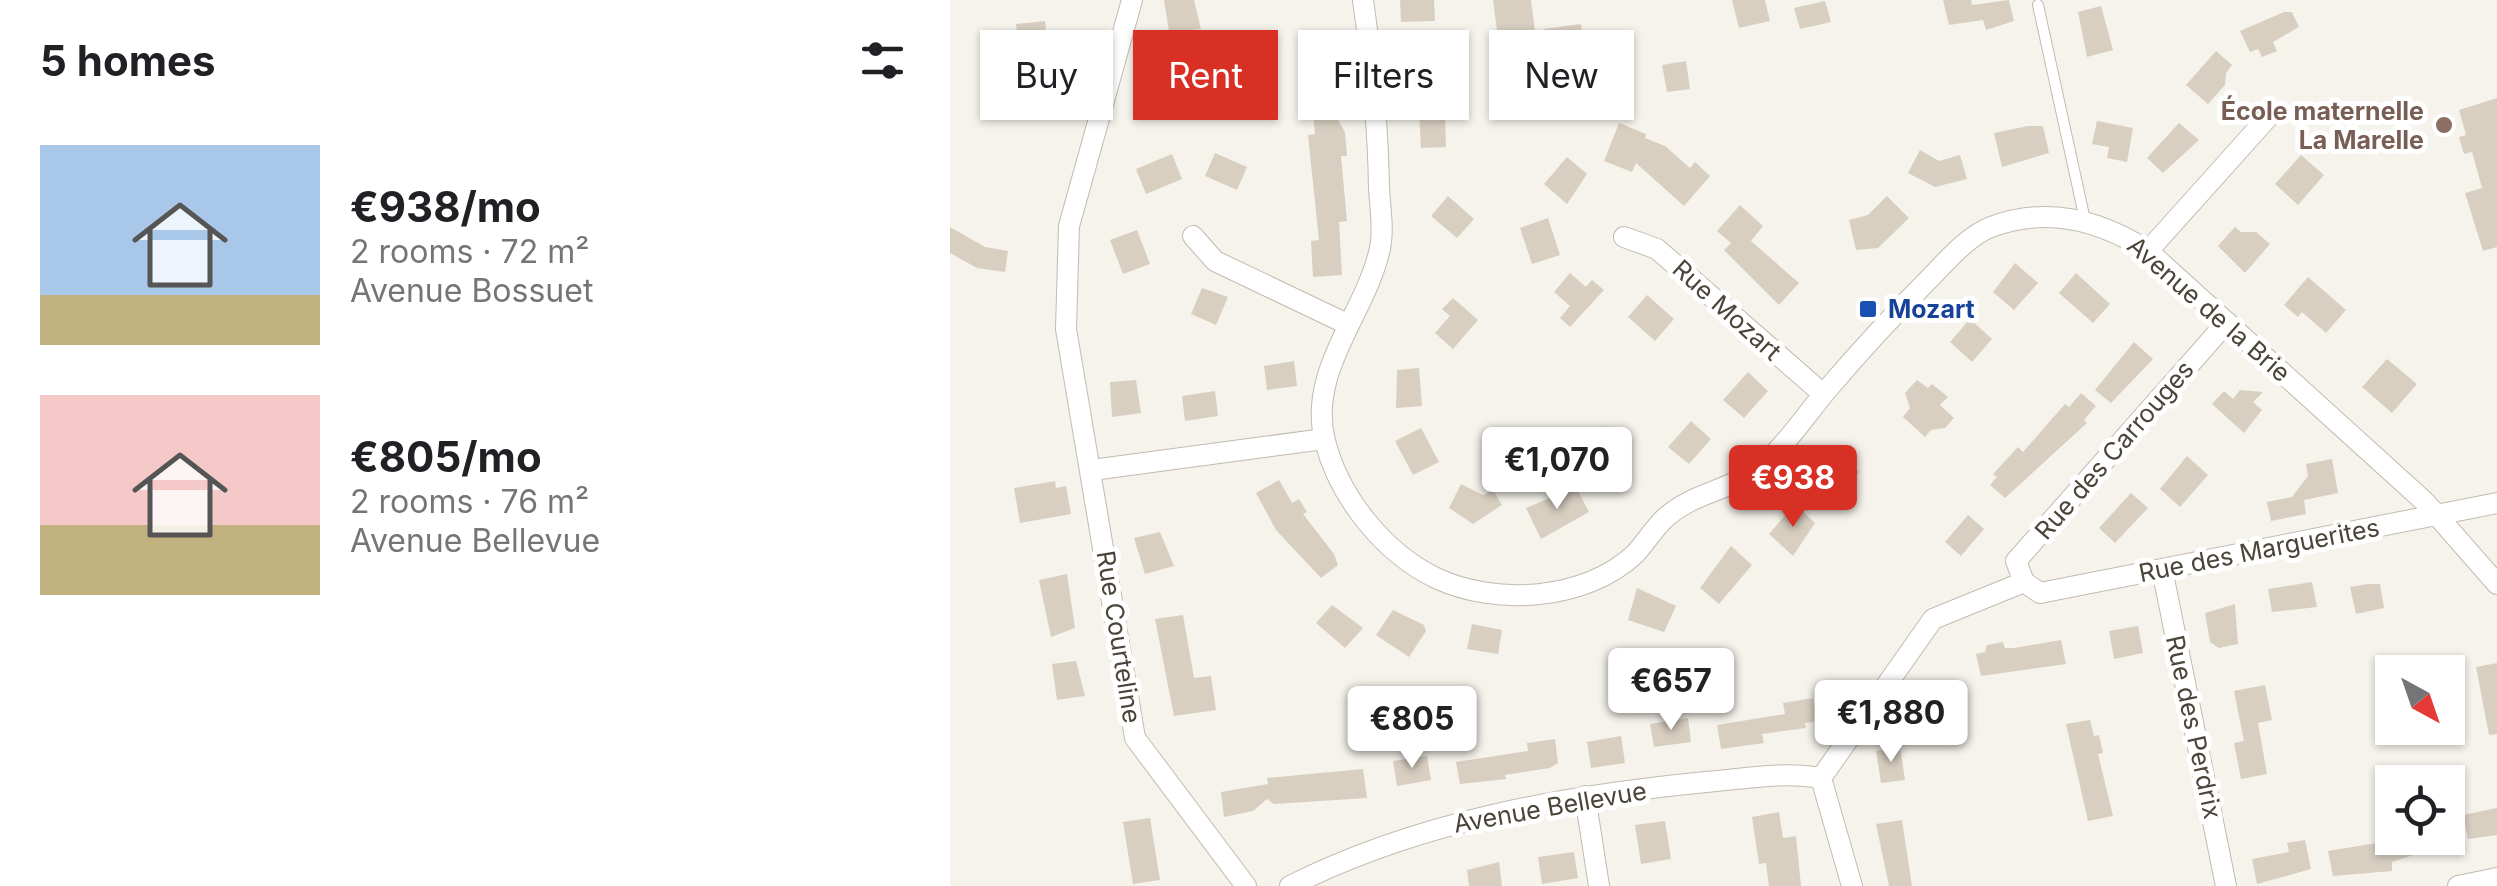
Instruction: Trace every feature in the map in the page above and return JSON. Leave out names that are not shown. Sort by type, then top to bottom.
[{"type":"street","name":"Rue Courteline","points":[[1132,0],[1069,226],[1066,329],[1135,738],[1246,886]]},
{"type":"street","points":[[1092,470],[1324,439],[1326,383],[1380,246],[1378,104],[1363,0]]},
{"type":"street","points":[[2148,251],[2270,116]]},
{"type":"street","name":"Avenue de la Brie","points":[[1324,439],[1363,516],[1404,560],[1452,586],[1482,594],[1547,592],[1606,574],[1634,555],[1664,519],[1702,492],[1749,475],[1804,424],[1823,394],[1908,300],[1952,256],[1988,228],[2029,218],[2085,220],[2116,231],[2148,251],[2437,515],[2497,584]]},
{"type":"street","points":[[1193,236],[1215,260],[1347,324]]},
{"type":"street","name":"Rue Mozart","points":[[1624,237],[1657,248],[1823,394]]},
{"type":"street","name":"Rue des Carrouges","points":[[2024,582],[2016,561],[2227,322]]},
{"type":"street","name":"Rue des Marguerites","points":[[2024,582],[2040,593],[2497,503]]},
{"type":"street","name":"Rue des Perdrix","points":[[2162,569],[2226,886]]},
{"type":"street","points":[[1852,886],[1821,778],[1934,619],[2024,582]]},
{"type":"street","name":"Avenue Bellevue","points":[[1290,886],[1342,860],[1468,819],[1585,796],[1796,774],[1821,778]]},
{"type":"street","points":[[1585,796],[1599,886]]},
{"type":"street","points":[[2458,886],[2497,878]]},
{"type":"lane","points":[[2038,5],[2085,220]]},
{"type":"building","points":[[1164,0],[1194,0],[1201,29],[1169,30]]},
{"type":"building","points":[[1400,0],[1434,0],[1435,21],[1401,22]]},
{"type":"building","points":[[1493,0],[1531,0],[1535,30],[1497,30]]},
{"type":"building","points":[[1732,0],[1765,0],[1770,21],[1739,28]]},
{"type":"building","points":[[1943,0],[1971,0],[1972,5],[2009,0],[2014,21],[1986,30],[1983,20],[1949,25]]},
{"type":"building","points":[[1825,1],[1831,22],[1800,29],[1794,8]]},
{"type":"building","points":[[2101,6],[2113,50],[2087,57],[2078,12]]},
{"type":"building","points":[[2292,12],[2299,27],[2273,42],[2277,51],[2262,57],[2258,49],[2250,52],[2240,31]]},
{"type":"building","points":[[1045,21],[1046,30],[1017,30],[1016,24]]},
{"type":"building","points":[[1581,24],[1582,30],[1544,30]]},
{"type":"building","points":[[2216,51],[2232,65],[2226,73],[2225,85],[2208,104],[2186,85]]},
{"type":"building","points":[[1686,61],[1690,89],[1667,92],[1662,65]]},
{"type":"building","points":[[2497,98],[2497,247],[2483,251],[2465,193],[2482,188],[2472,152],[2464,154],[2459,137],[2466,135],[2459,110]]},
{"type":"building","points":[[1314,120],[1338,120],[1345,132],[1347,156],[1341,156],[1347,221],[1339,222],[1342,275],[1313,277],[1311,241],[1319,240],[1308,135],[1315,134]]},
{"type":"building","points":[[1420,120],[1445,120],[1446,147],[1421,148]]},
{"type":"building","points":[[2097,121],[2133,128],[2127,162],[2107,158],[2109,147],[2092,144]]},
{"type":"building","points":[[1619,123],[1665,146],[1690,168],[1695,162],[1710,176],[1684,206],[1636,163],[1632,172],[1604,161]]},
{"type":"building","points":[[2179,123],[2199,140],[2163,173],[2147,158]]},
{"type":"building","points":[[2043,126],[2049,153],[2002,167],[1994,133]]},
{"type":"building","points":[[1920,150],[1939,161],[1960,155],[1967,179],[1935,187],[1908,173]]},
{"type":"building","points":[[1215,153],[1247,167],[1237,190],[1205,176]]},
{"type":"building","points":[[1172,154],[1182,179],[1146,194],[1136,169]]},
{"type":"building","points":[[2301,155],[2324,175],[2298,205],[2275,184]]},
{"type":"building","points":[[1567,157],[1587,174],[1567,204],[1544,184]]},
{"type":"building","points":[[1448,196],[1474,219],[1457,238],[1431,216]]},
{"type":"building","points":[[1887,196],[1909,218],[1878,248],[1856,250],[1849,220],[1868,215]]},
{"type":"building","points":[[1740,205],[1763,226],[1751,241],[1799,283],[1779,305],[1724,250],[1731,243],[1717,231]]},
{"type":"building","points":[[1548,218],[1560,255],[1532,264],[1520,228]]},
{"type":"building","points":[[950,227],[985,247],[1008,251],[1005,272],[977,268],[950,253]]},
{"type":"building","points":[[2235,227],[2241,232],[2256,232],[2270,244],[2245,273],[2218,246]]},
{"type":"building","points":[[1137,230],[1150,264],[1123,274],[1110,240]]},
{"type":"building","points":[[2015,263],[2038,283],[2014,310],[1993,292]]},
{"type":"building","points":[[1570,273],[1586,287],[1592,280],[1604,290],[1570,327],[1560,318],[1570,306],[1554,292]]},
{"type":"building","points":[[2076,273],[2110,304],[2093,323],[2059,293]]},
{"type":"building","points":[[2308,277],[2346,310],[2326,333],[2302,312],[2298,317],[2284,305]]},
{"type":"building","points":[[1202,288],[1228,297],[1216,325],[1191,314]]},
{"type":"building","points":[[1647,295],[1674,319],[1655,341],[1628,317]]},
{"type":"building","points":[[1453,298],[1478,320],[1453,349],[1435,333],[1450,316],[1442,309]]},
{"type":"building","points":[[1970,319],[1992,339],[1972,362],[1950,342]]},
{"type":"building","points":[[2134,342],[2153,359],[2111,403],[2095,390]]},
{"type":"building","points":[[2387,359],[2417,384],[2392,413],[2362,387]]},
{"type":"building","points":[[1294,361],[1297,386],[1267,390],[1264,366]]},
{"type":"building","points":[[1419,368],[1422,406],[1396,408],[1397,370]]},
{"type":"building","points":[[1748,372],[1768,391],[1744,418],[1723,400]]},
{"type":"building","points":[[1136,380],[1141,413],[1112,417],[1110,382]]},
{"type":"building","points":[[1917,380],[1928,388],[1932,384],[1948,397],[1940,405],[1954,418],[1945,428],[1931,430],[1925,437],[1903,417],[1910,408],[1905,393]]},
{"type":"building","points":[[2240,390],[2263,392],[2253,402],[2262,410],[2244,433],[2212,404],[2224,391],[2233,399]]},
{"type":"building","points":[[1215,391],[1218,416],[1185,421],[1182,396]]},
{"type":"building","points":[[2081,393],[2096,406],[2084,420],[2087,423],[2005,498],[1990,485],[1997,477],[1993,474],[2018,447],[2023,452],[2065,404],[2069,407]]},
{"type":"building","points":[[1691,421],[1711,439],[1689,464],[1668,447]]},
{"type":"building","points":[[1605,426],[1625,443],[1612,458],[1616,461],[1610,468],[1617,474],[1607,485],[1578,460]]},
{"type":"building","points":[[1421,428],[1439,462],[1413,475],[1395,441]]},
{"type":"building","points":[[1832,448],[1859,472],[1845,487],[1838,481],[1828,493],[1806,475]]},
{"type":"building","points":[[2187,456],[2208,475],[2180,507],[2160,489]]},
{"type":"building","points":[[2332,459],[2338,493],[2304,500],[2306,514],[2271,521],[2267,502],[2292,497],[2308,476],[2306,464]]},
{"type":"building","points":[[1279,480],[1292,503],[1299,499],[1307,512],[1303,514],[1334,554],[1338,565],[1321,578],[1276,530],[1256,493]]},
{"type":"building","points":[[1055,481],[1056,488],[1066,486],[1071,514],[1020,523],[1014,488]]},
{"type":"building","points":[[1461,484],[1483,495],[1493,490],[1502,505],[1473,524],[1449,508]]},
{"type":"building","points":[[1576,487],[1589,512],[1541,539],[1526,508]]},
{"type":"building","points":[[2131,493],[2148,508],[2115,543],[2099,528]]},
{"type":"building","points":[[1795,504],[1815,523],[1793,556],[1769,534]]},
{"type":"building","points":[[1968,515],[1984,529],[1961,556],[1945,542]]},
{"type":"building","points":[[1160,532],[1174,566],[1145,574],[1134,538]]},
{"type":"building","points":[[1731,546],[1752,565],[1719,604],[1700,588]]},
{"type":"building","points":[[1067,574],[1075,628],[1051,637],[1039,580]]},
{"type":"building","points":[[2312,582],[2317,607],[2272,612],[2268,589]]},
{"type":"building","points":[[2380,584],[2384,608],[2356,614],[2350,587]]},
{"type":"building","points":[[1637,588],[1676,606],[1664,632],[1628,620]]},
{"type":"building","points":[[2235,604],[2238,644],[2219,648],[2210,642],[2205,613]]},
{"type":"building","points":[[1332,605],[1363,628],[1345,648],[1316,623]]},
{"type":"building","points":[[1393,610],[1424,625],[1426,631],[1409,657],[1376,635]]},
{"type":"building","points":[[1183,615],[1194,678],[1211,676],[1216,710],[1174,716],[1155,619]]},
{"type":"building","points":[[1472,624],[1502,630],[1498,654],[1467,649]]},
{"type":"building","points":[[2138,626],[2143,653],[2114,659],[2109,631]]},
{"type":"building","points":[[2061,640],[2066,664],[1981,676],[1976,654],[1985,652],[1987,645],[2003,642],[2005,648],[2014,648]]},
{"type":"building","points":[[1076,661],[1085,696],[1057,700],[1052,664]]},
{"type":"building","points":[[2497,663],[2497,734],[2489,735],[2476,667]]},
{"type":"building","points":[[2265,685],[2272,720],[2258,723],[2267,774],[2241,779],[2234,743],[2244,741],[2234,691]]},
{"type":"building","points":[[1813,698],[1817,721],[1805,723],[1806,728],[1762,734],[1764,743],[1721,749],[1717,725],[1785,714],[1783,703]]},
{"type":"building","points":[[1688,718],[1691,742],[1654,747],[1650,724]]},
{"type":"building","points":[[2090,720],[2094,736],[2099,735],[2103,753],[2098,754],[2113,816],[2088,821],[2066,724]]},
{"type":"building","points":[[1621,736],[1625,763],[1591,768],[1587,742]]},
{"type":"building","points":[[1555,739],[1558,763],[1550,768],[1505,775],[1506,779],[1460,784],[1456,762],[1528,751],[1527,743]]},
{"type":"building","points":[[1900,747],[1905,780],[1881,783],[1876,751]]},
{"type":"building","points":[[1427,756],[1431,780],[1397,786],[1393,761]]},
{"type":"building","points":[[1363,769],[1367,798],[1274,804],[1267,799],[1253,811],[1224,817],[1221,792],[1268,784],[1267,778]]},
{"type":"building","points":[[2497,808],[2497,835],[2468,839],[2465,815]]},
{"type":"building","points":[[1779,812],[1783,838],[1796,836],[1801,886],[1769,886],[1766,863],[1759,864],[1752,817]]},
{"type":"building","points":[[1150,818],[1160,880],[1133,884],[1123,822]]},
{"type":"building","points":[[1902,820],[1912,886],[1889,886],[1876,824]]},
{"type":"building","points":[[1665,821],[1671,859],[1641,864],[1635,825]]},
{"type":"building","points":[[2305,840],[2311,869],[2257,884],[2252,859],[2289,852],[2287,843]]},
{"type":"building","points":[[2375,843],[2375,855],[2413,855],[2392,862],[2392,871],[2333,876],[2328,851]]},
{"type":"building","points":[[1574,852],[1578,878],[1542,884],[1538,857]]},
{"type":"building","points":[[1499,862],[1502,886],[1469,886],[1467,870]]},
{"type":"place","name":"École maternelle La Marelle","points":[[2444,125]]},
{"type":"place","name":"Mozart","points":[[1868,309]]}]
